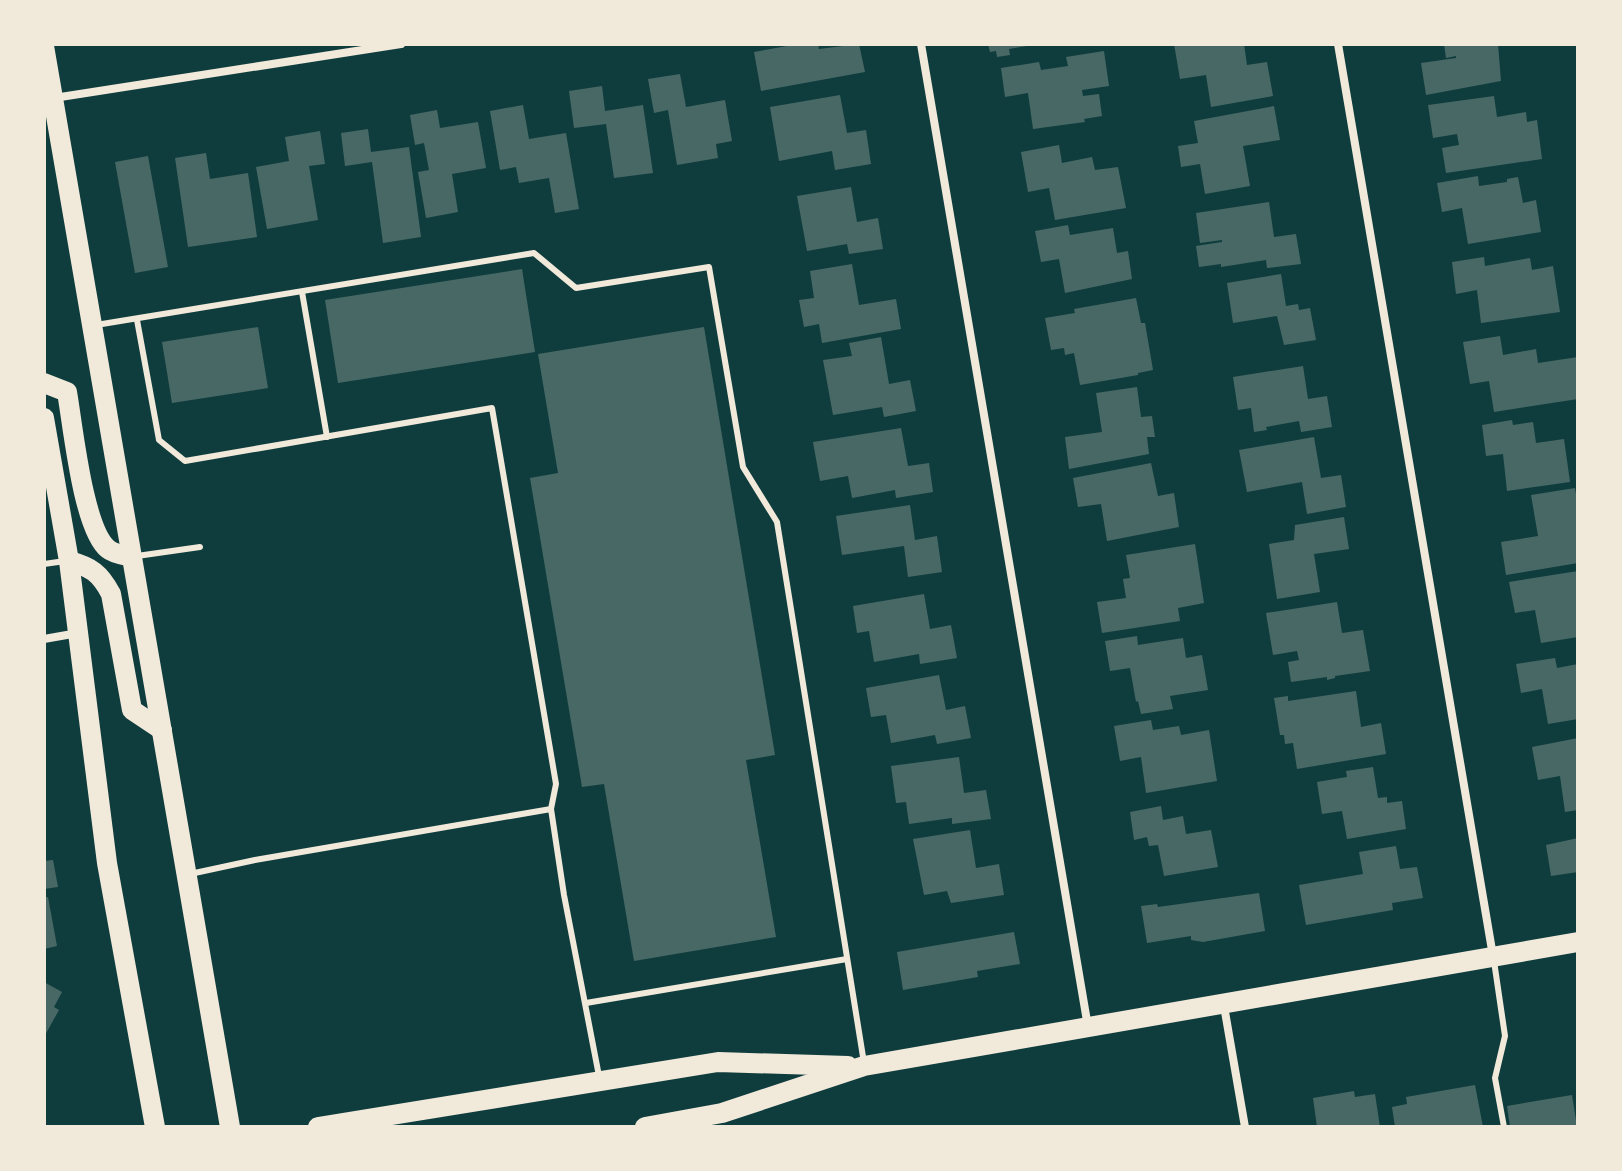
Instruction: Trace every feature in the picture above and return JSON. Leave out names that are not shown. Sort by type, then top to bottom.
[{"type":"main road","points":[[44,46],[48,99],[92,325],[230,1127]]},
{"type":"main road","points":[[44,383],[67,392],[89,513],[99,539],[110,551],[132,557]]},
{"type":"main road","points":[[44,418],[69,561],[107,863],[155,1127]]},
{"type":"main road","points":[[69,561],[93,568],[103,579],[111,594],[132,710],[162,730]]},
{"type":"main road","points":[[645,1127],[722,1113],[864,1066],[1578,942]]},
{"type":"main road","points":[[318,1127],[718,1062],[864,1066]]},
{"type":"street","points":[[48,99],[401,44]]},
{"type":"street","points":[[921,44],[1088,1028]]},
{"type":"street","points":[[1338,44],[1493,957]]},
{"type":"street","points":[[44,639],[79,633]]},
{"type":"street","points":[[1224,1003],[1245,1127]]},
{"type":"lane","points":[[92,325],[534,253],[576,288],[709,267],[743,467],[777,522],[864,1066]]},
{"type":"lane","points":[[302,292],[327,437]]},
{"type":"lane","points":[[137,320],[159,440],[185,461],[492,408],[556,784],[551,809],[564,895],[600,1080]]},
{"type":"lane","points":[[132,557],[200,547]]},
{"type":"lane","points":[[44,564],[69,561]]},
{"type":"lane","points":[[187,875],[255,860],[551,809]]},
{"type":"lane","points":[[1493,957],[1505,1036],[1495,1078],[1504,1127]]},
{"type":"lane","points":[[586,1003],[847,959]]},
{"type":"building","points":[[798,44],[818,44],[819,49],[859,44],[865,72],[761,91],[754,52]]},
{"type":"building","points":[[988,44],[1027,46],[1009,49],[1010,55],[997,57],[996,51],[990,52]]},
{"type":"building","points":[[1174,44],[1244,44],[1247,65],[1267,62],[1273,96],[1211,107],[1206,75],[1180,79]]},
{"type":"building","points":[[1444,44],[1498,44],[1501,81],[1426,95],[1421,63],[1456,58],[1446,58]]},
{"type":"building","points":[[1104,51],[1109,86],[1082,90],[1083,96],[1099,94],[1102,116],[1084,119],[1085,122],[1033,129],[1028,93],[1005,97],[1001,68],[1039,62],[1041,70],[1068,66],[1066,57]]},
{"type":"building","points":[[680,74],[686,107],[725,100],[732,141],[716,144],[718,158],[677,165],[668,110],[654,113],[648,79]]},
{"type":"building","points":[[602,86],[605,111],[643,105],[653,173],[614,178],[606,124],[574,128],[569,91]]},
{"type":"building","points":[[840,95],[847,133],[866,130],[871,164],[835,170],[832,151],[779,161],[770,107]]},
{"type":"building","points":[[1494,96],[1497,117],[1526,112],[1527,122],[1537,120],[1542,159],[1446,173],[1442,148],[1459,145],[1457,134],[1433,138],[1428,105]]},
{"type":"building","points":[[523,105],[529,139],[566,133],[579,209],[555,213],[549,178],[519,183],[516,167],[500,170],[490,111]]},
{"type":"building","points":[[1274,106],[1280,140],[1243,146],[1250,186],[1205,194],[1200,164],[1181,167],[1178,146],[1198,143],[1194,121]]},
{"type":"building","points":[[437,110],[440,128],[478,122],[486,168],[452,174],[458,212],[426,218],[418,172],[429,170],[424,143],[415,145],[410,115]]},
{"type":"building","points":[[368,129],[371,152],[409,147],[421,237],[383,243],[372,162],[345,166],[341,133]]},
{"type":"building","points":[[320,131],[325,164],[309,166],[318,220],[267,229],[256,167],[289,161],[285,137]]},
{"type":"building","points":[[1059,145],[1062,163],[1092,157],[1095,170],[1118,167],[1126,208],[1055,220],[1049,188],[1028,192],[1021,152]]},
{"type":"building","points":[[206,153],[210,179],[248,173],[257,237],[188,247],[175,158]]},
{"type":"building","points":[[148,156],[168,267],[135,273],[115,162]]},
{"type":"building","points":[[1478,176],[1479,186],[1518,177],[1523,203],[1536,200],[1541,232],[1468,244],[1462,208],[1442,212],[1437,183]]},
{"type":"building","points":[[851,187],[857,222],[878,218],[883,249],[849,254],[847,244],[807,251],[797,196]]},
{"type":"building","points":[[1269,202],[1274,237],[1296,234],[1301,264],[1267,268],[1266,260],[1199,267],[1196,246],[1222,240],[1200,243],[1196,213]]},
{"type":"building","points":[[1068,225],[1070,235],[1113,228],[1117,253],[1128,251],[1132,279],[1065,293],[1059,259],[1041,262],[1035,231]]},
{"type":"building","points":[[1484,257],[1485,266],[1530,258],[1532,270],[1553,266],[1560,312],[1481,323],[1477,290],[1456,294],[1452,262]]},
{"type":"building","points":[[852,264],[859,305],[896,299],[901,329],[822,343],[819,324],[804,327],[799,300],[814,298],[810,271]]},
{"type":"building","points":[[522,269],[535,352],[338,383],[325,300]]},
{"type":"building","points":[[1281,274],[1286,306],[1298,304],[1299,310],[1310,308],[1316,340],[1284,345],[1277,316],[1233,323],[1227,283]]},
{"type":"building","points":[[1136,298],[1141,323],[1145,323],[1153,370],[1080,385],[1074,353],[1065,355],[1064,348],[1051,350],[1045,318],[1075,313],[1074,309]]},
{"type":"building","points":[[258,327],[268,388],[172,403],[162,342]]},
{"type":"building","points":[[704,327],[775,755],[746,760],[776,937],[634,961],[604,784],[582,787],[530,478],[558,473],[538,354]]},
{"type":"building","points":[[1500,336],[1503,355],[1536,349],[1538,363],[1578,357],[1578,399],[1494,412],[1489,381],[1470,384],[1463,342]]},
{"type":"building","points":[[881,337],[889,384],[910,380],[916,411],[884,417],[882,407],[833,415],[823,360],[852,356],[849,343]]},
{"type":"building","points":[[1303,366],[1308,399],[1327,396],[1332,427],[1301,432],[1299,421],[1254,432],[1251,408],[1238,410],[1233,377]]},
{"type":"building","points":[[1137,387],[1141,417],[1152,416],[1155,437],[1147,437],[1149,454],[1069,469],[1065,437],[1102,432],[1096,393]]},
{"type":"building","points":[[1512,420],[1513,425],[1533,422],[1536,443],[1564,439],[1570,482],[1507,491],[1503,454],[1486,456],[1482,425]]},
{"type":"building","points":[[901,428],[908,466],[929,463],[933,492],[896,498],[895,490],[852,498],[848,476],[820,481],[813,442]]},
{"type":"building","points":[[1314,437],[1321,478],[1341,475],[1346,507],[1307,514],[1302,482],[1247,492],[1239,450]]},
{"type":"building","points":[[1151,463],[1158,496],[1174,493],[1179,527],[1107,541],[1101,504],[1078,507],[1073,478]]},
{"type":"building","points":[[1575,488],[1578,563],[1506,575],[1501,542],[1538,536],[1531,495]]},
{"type":"building","points":[[910,505],[915,540],[937,536],[942,572],[908,577],[904,546],[842,555],[836,516]]},
{"type":"building","points":[[1344,517],[1349,549],[1314,554],[1320,592],[1277,599],[1269,544],[1294,540],[1295,525]]},
{"type":"building","points":[[1195,544],[1204,603],[1178,608],[1180,621],[1102,633],[1097,602],[1126,598],[1123,579],[1130,578],[1126,555]]},
{"type":"building","points":[[1578,571],[1578,637],[1541,643],[1535,610],[1515,613],[1509,582]]},
{"type":"building","points":[[924,594],[930,629],[951,625],[957,658],[920,664],[919,654],[874,662],[869,631],[857,633],[853,606]]},
{"type":"building","points":[[1337,602],[1342,633],[1363,630],[1370,671],[1327,680],[1327,677],[1291,682],[1288,662],[1299,660],[1297,651],[1273,655],[1266,613]]},
{"type":"building","points":[[1137,636],[1138,645],[1183,638],[1186,658],[1202,655],[1208,690],[1170,696],[1173,709],[1141,714],[1130,668],[1110,671],[1105,641]]},
{"type":"building","points":[[1555,658],[1557,668],[1578,664],[1578,719],[1548,724],[1542,689],[1521,693],[1516,664]]},
{"type":"building","points":[[939,675],[946,710],[965,706],[971,738],[937,744],[935,735],[891,743],[886,715],[871,717],[866,688]]},
{"type":"building","points":[[1356,691],[1361,727],[1381,723],[1386,754],[1297,769],[1293,743],[1285,744],[1284,735],[1280,735],[1274,698],[1288,696],[1288,701]]},
{"type":"building","points":[[1151,720],[1153,730],[1179,726],[1181,735],[1209,730],[1217,781],[1146,793],[1141,757],[1120,761],[1114,726]]},
{"type":"building","points":[[1578,738],[1578,810],[1565,812],[1560,776],[1538,780],[1532,747]]},
{"type":"building","points":[[959,757],[964,793],[986,790],[991,819],[952,824],[952,818],[909,824],[906,802],[896,803],[891,766]]},
{"type":"building","points":[[1373,767],[1378,798],[1387,797],[1387,803],[1402,801],[1406,829],[1347,839],[1342,811],[1322,814],[1317,782],[1347,777],[1346,771]]},
{"type":"building","points":[[1161,806],[1163,820],[1183,816],[1186,834],[1211,830],[1218,867],[1164,876],[1158,845],[1149,846],[1147,837],[1134,840],[1130,812]]},
{"type":"building","points":[[970,830],[976,868],[999,864],[1004,895],[951,903],[947,891],[924,895],[913,839]]},
{"type":"building","points":[[1578,838],[1578,872],[1551,876],[1546,845]]},
{"type":"building","points":[[1396,846],[1400,869],[1417,867],[1423,898],[1392,903],[1393,910],[1306,925],[1299,885],[1363,874],[1359,852]]},
{"type":"building","points":[[53,860],[58,887],[44,889],[44,861]]},
{"type":"building","points":[[1259,893],[1265,931],[1203,942],[1191,940],[1191,936],[1147,943],[1141,906],[1157,904],[1158,907]]},
{"type":"building","points":[[48,897],[57,946],[44,949],[44,898]]},
{"type":"building","points":[[1014,932],[1020,964],[977,971],[978,977],[903,990],[897,952]]},
{"type":"building","points":[[44,982],[62,992],[54,1007],[59,1010],[44,1037]]},
{"type":"building","points":[[1475,1085],[1483,1127],[1395,1127],[1392,1107],[1407,1104],[1406,1097]]},
{"type":"building","points":[[1354,1091],[1355,1097],[1375,1094],[1380,1127],[1317,1127],[1313,1098]]},
{"type":"building","points":[[1572,1095],[1577,1127],[1510,1127],[1507,1106]]}]
